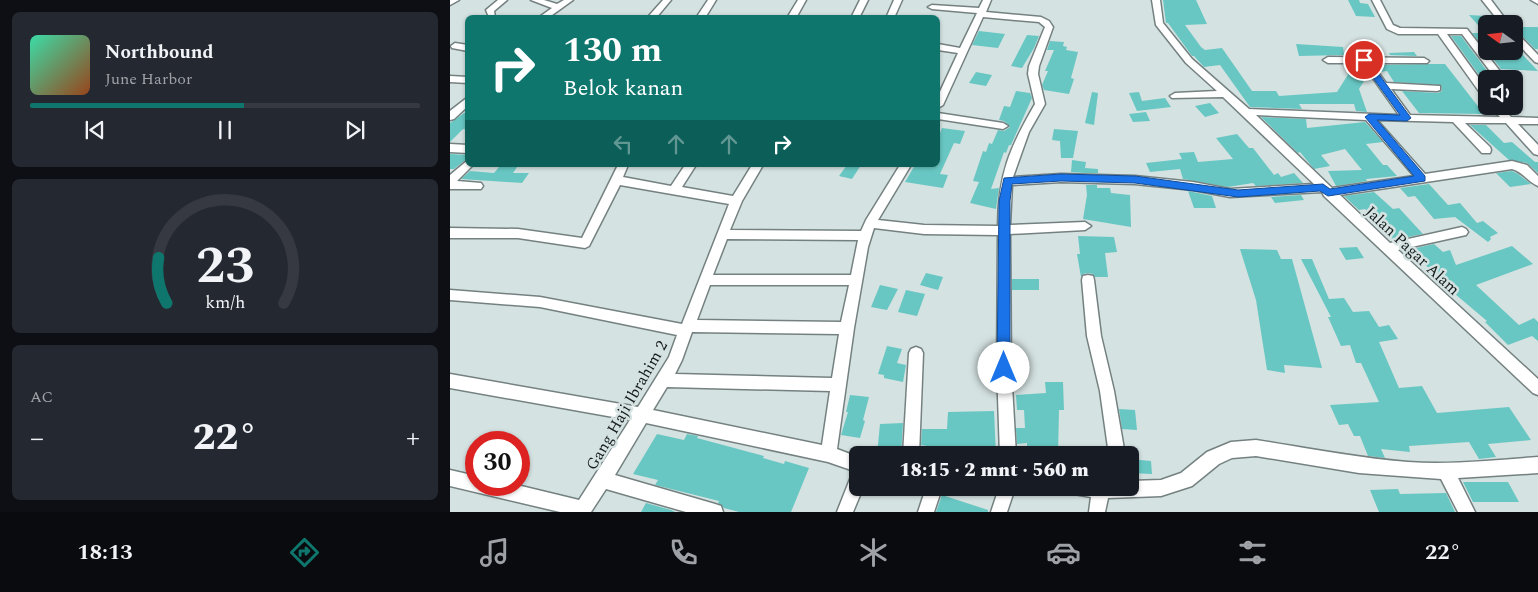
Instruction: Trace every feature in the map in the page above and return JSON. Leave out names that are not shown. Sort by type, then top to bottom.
[{"type":"street","points":[[450,3],[455,0]]},
{"type":"street","points":[[492,15],[490,10],[503,0]]},
{"type":"street","points":[[535,0],[558,7]]},
{"type":"street","points":[[546,15],[569,0]]},
{"type":"street","points":[[654,15],[668,0]]},
{"type":"street","points":[[702,15],[712,0]]},
{"type":"street","points":[[792,15],[802,0]]},
{"type":"street","points":[[856,15],[864,0]]},
{"type":"street","points":[[891,15],[898,0]]},
{"type":"street","points":[[940,101],[987,0]]},
{"type":"street","name":"Jalan Pagar Alam","points":[[1156,0],[1159,23],[1189,61],[1246,112],[1387,248],[1538,388]]},
{"type":"street","points":[[1376,0],[1390,27],[1393,29],[1403,32],[1464,31],[1494,70]]},
{"type":"street","points":[[1486,0],[1499,15]]},
{"type":"street","points":[[932,8],[1041,20],[1046,22],[1049,27],[1033,74],[1040,104],[1024,132],[1007,181],[1004,201],[1004,368],[1008,446]]},
{"type":"street","points":[[1441,31],[1478,84]]},
{"type":"street","points":[[1523,44],[1538,60]]},
{"type":"street","points":[[455,46],[465,48]]},
{"type":"street","points":[[940,47],[964,50]]},
{"type":"street","points":[[1328,60],[1424,61]]},
{"type":"street","points":[[1364,60],[1407,118]]},
{"type":"street","points":[[450,79],[465,79]]},
{"type":"street","points":[[1385,86],[1437,88]]},
{"type":"street","points":[[1175,96],[1226,94]]},
{"type":"street","points":[[450,105],[465,104]]},
{"type":"street","points":[[450,117],[465,105]]},
{"type":"street","points":[[1246,112],[1538,121]]},
{"type":"street","points":[[1503,115],[1538,150]]},
{"type":"street","points":[[940,116],[1002,126]]},
{"type":"street","points":[[1369,117],[1422,178]]},
{"type":"street","points":[[1457,120],[1486,150]]},
{"type":"street","points":[[450,148],[465,149]]},
{"type":"street","points":[[1007,181],[1061,178],[1135,180],[1193,186],[1230,193],[1326,190],[1519,166],[1538,182]]},
{"type":"street","points":[[450,184],[465,167]]},
{"type":"street","points":[[450,233],[476,231],[526,232],[585,243],[622,167]]},
{"type":"street","points":[[674,190],[690,167]]},
{"type":"street","name":"Gang Haji Ibrahim 2","points":[[582,510],[603,480],[676,360],[736,201],[757,167]]},
{"type":"street","points":[[828,454],[847,328],[862,247],[870,223],[905,167]]},
{"type":"street","points":[[616,180],[736,201]]},
{"type":"street","points":[[450,184],[477,186]]},
{"type":"street","points":[[870,223],[906,229],[939,231],[1085,226]]},
{"type":"street","points":[[1387,248],[1462,232]]},
{"type":"street","points":[[723,234],[866,236]]},
{"type":"street","points":[[705,280],[857,280]]},
{"type":"street","points":[[1088,280],[1094,336],[1107,391],[1116,446]]},
{"type":"street","points":[[450,295],[540,302],[687,329],[847,328]]},
{"type":"street","points":[[911,446],[916,353]]},
{"type":"street","points":[[664,380],[838,385]]},
{"type":"street","points":[[450,381],[643,415],[828,454],[849,462]]},
{"type":"street","points":[[1139,489],[1170,486],[1186,480],[1213,458],[1225,452],[1256,448],[1358,465],[1409,470],[1446,471],[1538,466]]},
{"type":"street","points":[[1446,471],[1466,512]]},
{"type":"street","points":[[450,478],[465,481]]},
{"type":"street","points":[[603,480],[715,512]]},
{"type":"street","points":[[526,496],[582,510]]},
{"type":"street","points":[[845,512],[852,496]]},
{"type":"street","points":[[926,512],[931,496]]},
{"type":"street","points":[[1000,512],[1005,496]]},
{"type":"street","points":[[1097,512],[1100,496]]},
{"type":"building","points":[[1163,0],[1196,0],[1207,24],[1185,25],[1205,50],[1222,48],[1252,91],[1276,91],[1279,96],[1337,92],[1349,73],[1366,78],[1359,89],[1367,112],[1356,111],[1354,104],[1299,104],[1302,109],[1250,107],[1220,65],[1204,67],[1192,56],[1168,23],[1166,23]]},
{"type":"building","points":[[1348,0],[1359,0],[1360,3],[1368,4],[1375,17],[1356,16]]},
{"type":"building","points":[[1469,15],[1478,16],[1478,25]]},
{"type":"building","points":[[1523,27],[1538,27],[1538,49],[1535,49],[1523,37]]},
{"type":"building","points":[[979,31],[1005,34],[998,48],[972,45]]},
{"type":"building","points":[[1472,33],[1478,33],[1478,41]]},
{"type":"building","points":[[1027,35],[1039,36],[1034,48],[1022,68],[1011,66]]},
{"type":"building","points":[[1451,36],[1461,36],[1486,70],[1478,70],[1478,73]]},
{"type":"building","points":[[1050,41],[1064,42],[1063,46],[1067,47],[1066,50],[1078,52],[1071,78],[1074,79],[1069,94],[1044,90],[1042,85],[1048,71],[1045,71],[1054,50],[1047,50]]},
{"type":"building","points":[[1296,44],[1343,47],[1344,55],[1299,56]]},
{"type":"building","points":[[1414,52],[1417,56],[1359,54],[1390,55],[1389,53]]},
{"type":"building","points":[[1523,55],[1538,71],[1523,70],[1501,69],[1494,60],[1523,60]]},
{"type":"building","points":[[1445,64],[1478,106],[1478,114],[1419,113],[1402,91],[1438,93],[1442,91],[1441,85],[1394,82],[1387,71],[1380,72],[1375,65]]},
{"type":"building","points":[[976,72],[992,75],[986,86],[969,83]]},
{"type":"building","points":[[1016,91],[1030,93],[1032,98],[1011,145],[1009,145],[1006,153],[1004,152],[991,189],[999,188],[996,209],[970,203],[979,182],[973,181],[983,151],[986,152],[989,143],[992,144],[998,130],[1004,131],[1010,127],[1004,121],[999,120],[1004,106],[1010,107]]},
{"type":"building","points":[[1092,92],[1098,93],[1094,125],[1085,123]]},
{"type":"building","points":[[1139,92],[1142,101],[1165,98],[1171,107],[1137,111],[1129,93]]},
{"type":"building","points":[[1210,103],[1219,113],[1205,117],[1195,106]]},
{"type":"building","points":[[1146,112],[1150,121],[1133,122],[1129,114]]},
{"type":"building","points":[[465,113],[465,129],[463,129],[450,142],[450,123]]},
{"type":"building","points":[[1261,117],[1306,119],[1307,128],[1365,122],[1383,142],[1366,144],[1383,165],[1387,165],[1397,176],[1366,179],[1367,181],[1336,186],[1328,171],[1362,170],[1345,149],[1321,155],[1330,166],[1314,169],[1300,152],[1298,153]]},
{"type":"building","points":[[1470,125],[1486,125],[1504,143],[1512,142],[1535,162],[1538,162],[1538,173],[1527,163],[1509,160]]},
{"type":"building","points":[[942,128],[965,131],[960,144],[954,143],[940,174],[948,175],[943,188],[905,182],[914,167],[940,167],[940,133]]},
{"type":"building","points":[[1054,129],[1078,131],[1073,158],[1061,158],[1060,141],[1052,140]]},
{"type":"building","points":[[1237,134],[1249,148],[1253,148],[1274,175],[1278,173],[1281,177],[1294,173],[1303,183],[1256,186],[1253,183],[1228,187],[1183,179],[1180,169],[1150,172],[1146,163],[1182,159],[1179,153],[1194,152],[1198,162],[1233,159],[1216,138]]},
{"type":"building","points":[[450,154],[465,155],[465,160],[454,169],[450,169]]},
{"type":"building","points":[[1072,160],[1086,162],[1085,168],[1098,169],[1098,173],[1071,172]]},
{"type":"building","points":[[499,167],[517,167],[513,173],[529,173],[522,183],[461,179],[470,171],[494,173]]},
{"type":"building","points":[[846,167],[860,167],[852,179],[839,176]]},
{"type":"building","points":[[1512,171],[1531,184],[1510,187],[1496,173]]},
{"type":"building","points":[[1429,184],[1448,205],[1460,203],[1477,223],[1483,221],[1498,233],[1490,237],[1491,239],[1488,242],[1455,217],[1434,219],[1415,196],[1408,197],[1400,188]]},
{"type":"building","points":[[1086,185],[1097,185],[1097,188],[1110,188],[1111,193],[1130,195],[1131,227],[1083,219],[1087,195]]},
{"type":"building","points":[[1188,191],[1212,196],[1216,208],[1194,208]]},
{"type":"building","points":[[1374,192],[1393,209],[1399,208],[1423,234],[1393,240],[1365,209],[1359,210],[1344,196]]},
{"type":"building","points":[[1301,195],[1304,200],[1275,203],[1271,197]]},
{"type":"building","points":[[1078,236],[1114,237],[1117,252],[1105,253],[1108,277],[1095,277],[1093,274],[1088,273],[1083,274],[1081,277],[1077,254],[1080,254]]},
{"type":"building","points":[[1434,244],[1443,252],[1450,250],[1456,265],[1512,246],[1533,264],[1476,285],[1519,325],[1534,318],[1538,322],[1538,341],[1532,336],[1508,345],[1485,322],[1487,321],[1448,288],[1415,254],[1407,256],[1403,251]]},
{"type":"building","points":[[1357,247],[1364,258],[1346,260],[1339,248]]},
{"type":"building","points":[[1240,249],[1277,250],[1281,259],[1292,259],[1322,368],[1284,365],[1285,373],[1267,370],[1256,300]]},
{"type":"building","points":[[1301,259],[1312,259],[1329,299],[1344,298],[1353,312],[1369,311],[1379,327],[1389,325],[1398,339],[1379,342],[1399,388],[1422,386],[1437,413],[1509,407],[1531,440],[1488,444],[1496,457],[1479,459],[1469,442],[1409,446],[1410,452],[1381,449],[1385,458],[1368,456],[1360,436],[1354,436],[1348,424],[1339,425],[1330,405],[1379,402],[1361,363],[1356,363],[1350,345],[1341,346],[1328,317],[1331,317]]},
{"type":"building","points":[[926,273],[943,277],[938,290],[920,285]]},
{"type":"building","points":[[1012,279],[1039,279],[1039,290],[1012,290]]},
{"type":"building","points":[[880,285],[898,289],[887,310],[871,307]]},
{"type":"building","points":[[906,290],[925,294],[917,316],[898,312]]},
{"type":"building","points":[[887,346],[902,349],[897,363],[906,365],[903,382],[884,378],[884,375],[878,374]]},
{"type":"building","points":[[1045,382],[1063,382],[1064,410],[1059,410],[1058,446],[1027,446],[1027,443],[1017,444],[1016,428],[1025,428],[1024,410],[1017,410],[1016,395],[1046,393]]},
{"type":"building","points":[[850,395],[869,397],[860,438],[841,435],[848,412],[846,412]]},
{"type":"building","points":[[1119,409],[1135,410],[1137,430],[1122,429]]},
{"type":"building","points":[[994,411],[996,446],[921,445],[922,429],[947,429],[948,412]]},
{"type":"building","points":[[903,423],[902,446],[878,446],[880,424]]},
{"type":"building","points":[[657,434],[684,440],[687,434],[698,436],[697,438],[764,456],[763,458],[784,464],[785,461],[809,468],[791,512],[739,512],[724,508],[718,503],[719,501],[655,485],[658,480],[633,474]]},
{"type":"building","points":[[1139,460],[1151,461],[1152,474],[1139,473]]},
{"type":"building","points":[[1463,482],[1508,482],[1519,502],[1473,502]]},
{"type":"building","points":[[1398,489],[1400,494],[1446,493],[1455,512],[1379,512],[1370,490]]},
{"type":"building","points":[[942,496],[988,510],[988,512],[936,512]]},
{"type":"building","points":[[646,503],[671,510],[675,512],[641,512]]},
{"type":"route","points":[[1004,368],[1004,201],[1007,181],[1061,178],[1135,180],[1193,186],[1230,193],[1323,188],[1328,193],[1422,178],[1369,117],[1407,118],[1364,60]]}]
